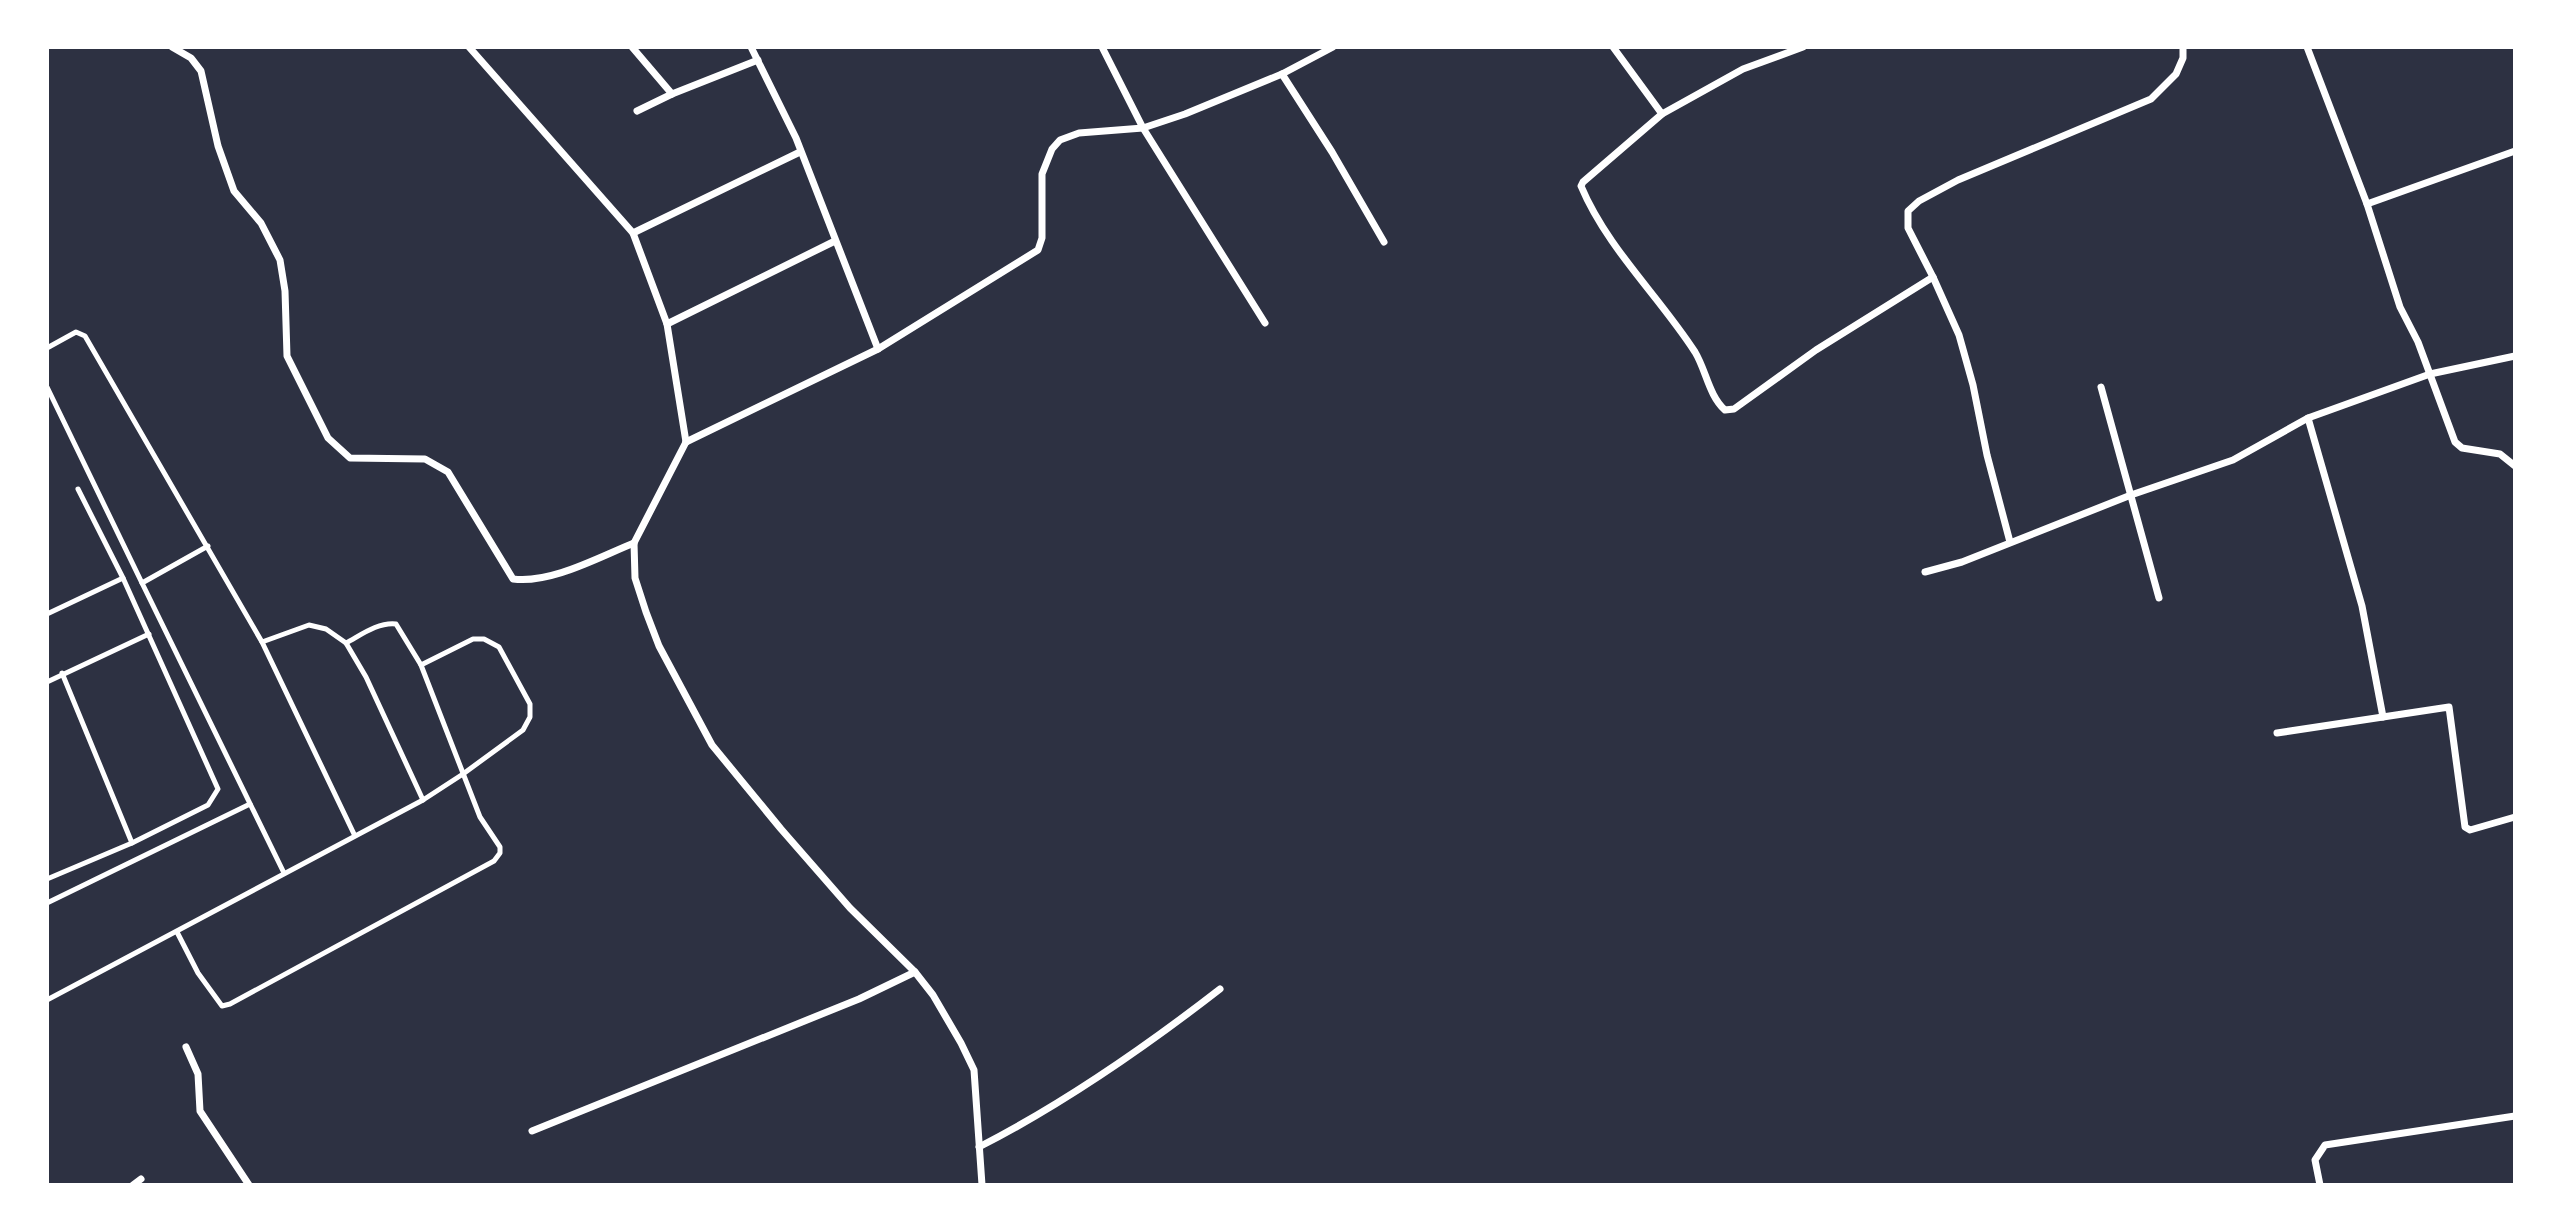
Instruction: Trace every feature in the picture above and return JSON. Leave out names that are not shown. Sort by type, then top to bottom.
[{"type":"street","points":[[172,47],[191,58],[201,71],[218,146],[234,191],[261,223],[280,260],[285,292],[287,356],[328,438],[337,448],[350,457],[425,459],[447,472],[513,579],[527,581],[549,576],[634,543]]},
{"type":"street","points":[[469,47],[633,233],[667,324],[686,442],[634,543],[635,578],[646,612],[660,646],[712,745],[850,908],[915,972],[940,1007],[974,1070],[982,1185]]},
{"type":"street","points":[[632,47],[672,94]]},
{"type":"street","points":[[751,47],[792,129],[878,349]]},
{"type":"street","points":[[1102,47],[1143,128],[1265,323]]},
{"type":"street","points":[[686,442],[878,349],[1038,250],[1042,238],[1042,174],[1052,149],[1060,140],[1079,133],[1143,128],[1185,114],[1282,74],[1333,47]]},
{"type":"street","points":[[1613,47],[1662,114]]},
{"type":"street","points":[[1803,47],[1743,69],[1662,114],[1581,186],[1605,230],[1696,354],[1718,404],[1725,410],[1734,409],[1816,350],[1933,276]]},
{"type":"street","points":[[2010,542],[1959,335],[1933,276],[1908,229],[1908,211],[1958,180],[2151,99],[2176,74],[2183,58],[2183,47]]},
{"type":"street","points":[[2307,47],[2367,204],[2400,307],[2418,342],[2455,442],[2462,448],[2500,454],[2515,466]]},
{"type":"street","points":[[637,111],[758,60]]},
{"type":"street","points":[[1282,74],[1332,152],[1384,242]]},
{"type":"street","points":[[2367,204],[2515,151]]},
{"type":"street","points":[[633,233],[800,152]]},
{"type":"street","points":[[667,324],[835,241]]},
{"type":"street","points":[[1924,572],[1962,562],[2131,495],[2233,460],[2308,418],[2430,374],[2515,356]]},
{"type":"street","points":[[2101,387],[2159,598]]},
{"type":"street","points":[[2308,418],[2362,606],[2383,717]]},
{"type":"street","points":[[2277,733],[2449,707],[2465,827],[2470,830],[2515,817]]},
{"type":"street","points":[[533,1130],[859,999],[915,972]]},
{"type":"street","points":[[979,1147],[1024,1124],[1086,1084],[1173,1026],[1220,989]]},
{"type":"street","points":[[187,1047],[198,1074],[200,1111],[249,1185]]},
{"type":"street","points":[[2320,1185],[2315,1160],[2325,1145],[2515,1116]]},
{"type":"street","points":[[133,1185],[141,1179]]},
{"type":"lane","points":[[47,348],[76,332],[85,336],[262,642],[354,834]]},
{"type":"lane","points":[[47,387],[284,873]]},
{"type":"lane","points":[[48,878],[132,843],[208,805],[218,789],[123,578],[78,489]]},
{"type":"lane","points":[[142,583],[208,546]]},
{"type":"lane","points":[[47,614],[123,578]]},
{"type":"lane","points":[[177,932],[198,973],[222,1006],[494,861],[500,853],[500,847],[481,817],[421,665],[396,624],[388,623],[375,627],[346,643]]},
{"type":"lane","points":[[262,642],[309,625],[326,629],[346,643],[366,677],[423,800]]},
{"type":"lane","points":[[47,682],[149,634]]},
{"type":"lane","points":[[47,1000],[354,834],[423,800],[523,730],[530,717],[530,704],[499,647],[484,639],[473,639],[421,665]]},
{"type":"lane","points":[[62,673],[132,843]]},
{"type":"lane","points":[[47,904],[250,804]]}]
